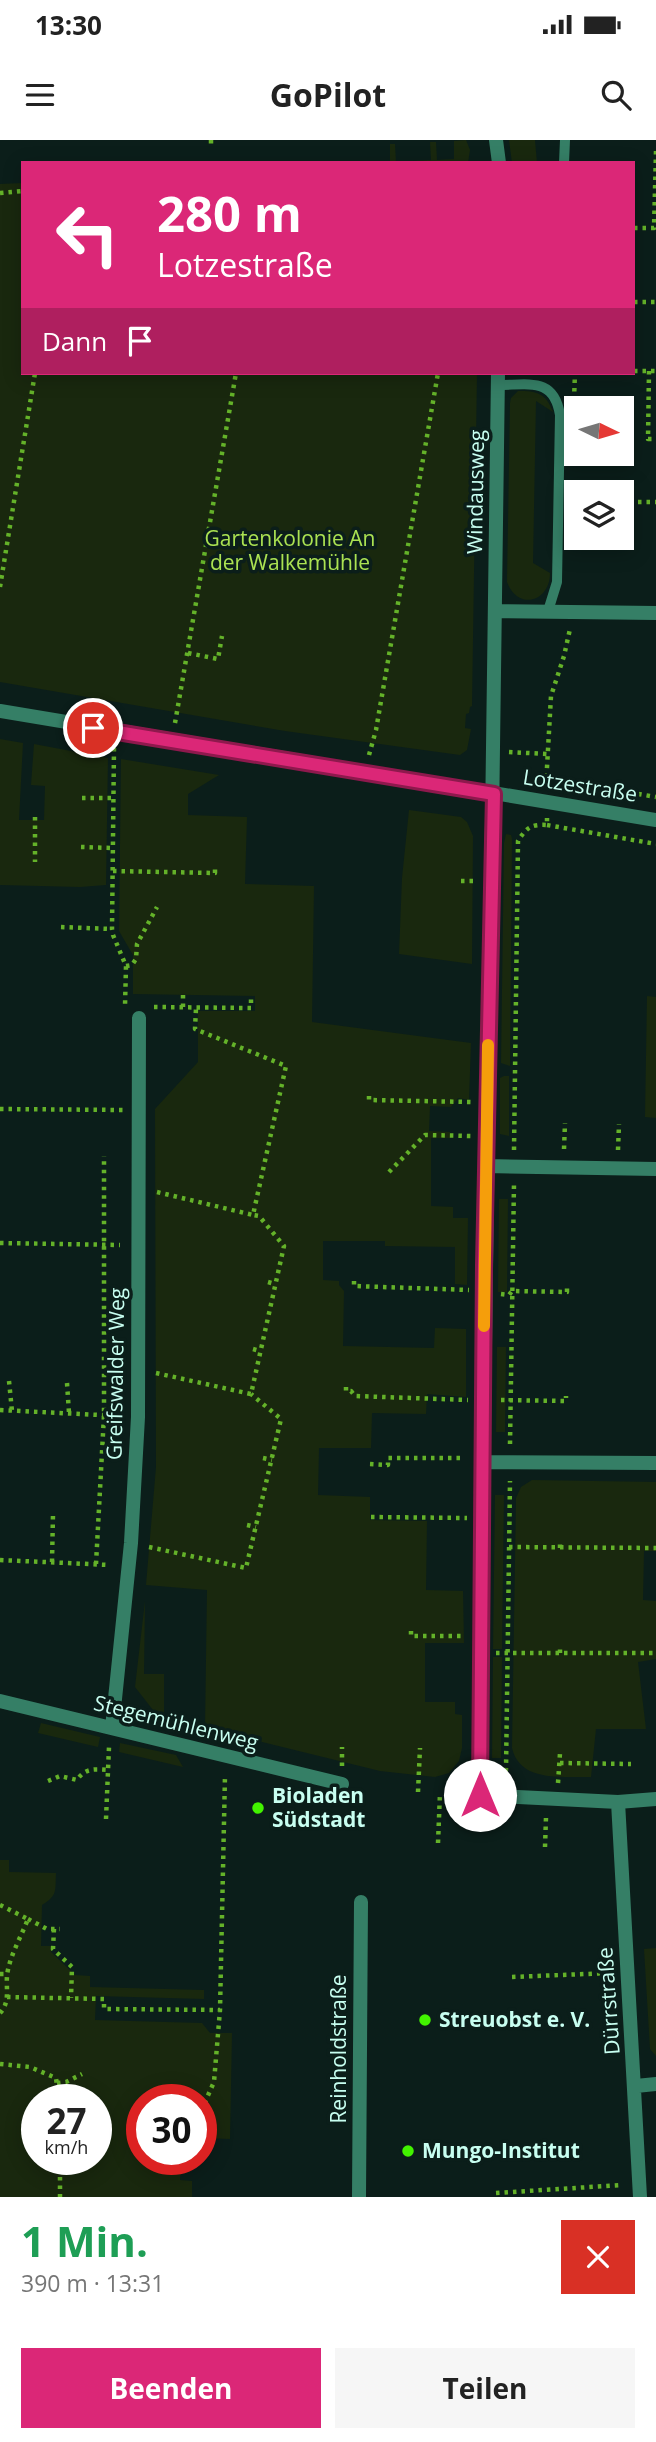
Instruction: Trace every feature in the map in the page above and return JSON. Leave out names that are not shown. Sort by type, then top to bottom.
[{"type":"street","points":[[496,140],[499,161]]},
{"type":"street","name":"Windausweg","points":[[480,1795],[481,1518],[495,751],[498,379]]},
{"type":"street","points":[[496,611],[656,613]]},
{"type":"street","name":"Lotzestraße","points":[[0,711],[656,820]]},
{"type":"street","name":"Greifswalder Weg","points":[[111,1728],[131,1543],[138,1417],[138,1111],[141,1011]]},
{"type":"street","points":[[486,1166],[656,1169]]},
{"type":"street","points":[[482,1460],[656,1462]]},
{"type":"street","name":"Stegemühlenweg","points":[[0,1701],[342,1784]]},
{"type":"street","points":[[480,1795],[618,1802],[656,1799]]},
{"type":"street","name":"Dürrstraße","points":[[618,1802],[640,2191]]},
{"type":"street","name":"Reinholdstraße","points":[[359,2197],[361,1902]]},
{"type":"street","points":[[636,2086],[656,2084]]},
{"type":"lane","points":[[564,161],[565,140]]},
{"type":"lane","points":[[498,379],[540,385],[553,392],[558,400],[557,582],[548,611]]},
{"type":"path","points":[[635,228],[654,228],[656,151]]},
{"type":"path","points":[[0,193],[21,191]]},
{"type":"path","points":[[635,302],[656,302]]},
{"type":"path","points":[[635,370],[656,371]]},
{"type":"path","points":[[649,371],[645,425],[648,439],[656,439]]},
{"type":"path","points":[[0,587],[35,375]]},
{"type":"path","points":[[172,741],[236,375]]},
{"type":"path","points":[[363,772],[376,730],[438,375]]},
{"type":"path","points":[[634,502],[656,502]]},
{"type":"path","points":[[188,653],[218,659],[222,636]]},
{"type":"path","points":[[114,731],[112,929],[126,966],[125,1007]]},
{"type":"path","points":[[495,751],[547,754]]},
{"type":"path","points":[[546,778],[656,797]]},
{"type":"path","points":[[82,798],[114,798]]},
{"type":"path","points":[[547,825],[549,802]]},
{"type":"path","points":[[35,817],[35,862]]},
{"type":"path","points":[[480,1795],[506,1770],[518,841],[527,827],[537,824],[656,844]]},
{"type":"path","points":[[81,848],[113,848]]},
{"type":"path","points":[[113,872],[158,870],[215,873],[215,869]]},
{"type":"path","points":[[126,966],[132,965],[136,959],[137,944],[157,907]]},
{"type":"path","points":[[61,928],[112,929]]},
{"type":"path","points":[[183,995],[183,1007]]},
{"type":"path","points":[[125,1007],[141,1011],[183,1007],[251,1008],[251,996]]},
{"type":"path","points":[[125,1007],[141,1011]]},
{"type":"path","points":[[196,1008],[195,1029],[286,1066],[274,1105],[253,1214]]},
{"type":"path","points":[[369,1096],[369,1100],[487,1102]]},
{"type":"path","points":[[0,1109],[138,1111]]},
{"type":"path","points":[[564,1167],[565,1123]]},
{"type":"path","points":[[617,1168],[619,1124]]},
{"type":"path","points":[[389,1172],[425,1135],[486,1136]]},
{"type":"path","points":[[96,1564],[104,1415],[104,1156]]},
{"type":"path","points":[[138,1188],[259,1216],[284,1246],[251,1394]]},
{"type":"path","points":[[0,1243],[138,1245]]},
{"type":"path","points":[[354,1281],[354,1286],[404,1288]]},
{"type":"path","points":[[268,1282],[275,1284]]},
{"type":"path","points":[[253,1349],[260,1351]]},
{"type":"path","points":[[131,1543],[246,1568],[281,1419],[251,1394],[138,1369]]},
{"type":"path","points":[[9,1381],[12,1411]]},
{"type":"path","points":[[66,1383],[69,1413]]},
{"type":"path","points":[[346,1387],[346,1391],[351,1391],[355,1396],[566,1401],[566,1396]]},
{"type":"path","points":[[0,1410],[138,1417]]},
{"type":"path","points":[[263,1458],[272,1460]]},
{"type":"path","points":[[370,1464],[388,1465],[388,1458],[482,1460]]},
{"type":"path","points":[[52,1562],[53,1514]]},
{"type":"path","points":[[371,1517],[412,1515],[481,1518]]},
{"type":"path","points":[[247,1525],[256,1527]]},
{"type":"path","points":[[560,1540],[560,1548]]},
{"type":"path","points":[[509,1548],[633,1544],[656,1548]]},
{"type":"path","points":[[0,1560],[129,1566]]},
{"type":"path","points":[[411,1631],[411,1636],[481,1636]]},
{"type":"path","points":[[560,1646],[560,1653]]},
{"type":"path","points":[[481,1653],[633,1650],[656,1653]]},
{"type":"path","points":[[106,1819],[111,1728]]},
{"type":"path","points":[[418,1792],[420,1748]]},
{"type":"path","points":[[213,2084],[220,2010],[226,1756]]},
{"type":"path","points":[[560,1763],[631,1764]]},
{"type":"path","points":[[48,1781],[60,1776],[77,1780],[88,1769],[108,1770]]},
{"type":"path","points":[[438,1843],[440,1793]]},
{"type":"path","points":[[0,1905],[47,1929],[57,1929],[53,1950],[72,1968],[71,1998]]},
{"type":"path","points":[[0,2013],[7,1997],[7,1974],[28,1919]]},
{"type":"path","points":[[0,1973],[7,1974]]},
{"type":"path","points":[[512,1978],[546,1973],[629,1973]]},
{"type":"path","points":[[7,1997],[104,1999],[104,2009],[220,2010]]},
{"type":"path","points":[[0,2064],[30,2067],[56,2078],[57,2083],[66,2082],[82,2074]]},
{"type":"path","points":[[60,2175],[60,2197]]},
{"type":"path","points":[[496,2193],[585,2186],[640,2191]]},
{"type":"green space","points":[[466,140],[470,150],[468,161],[414,161],[431,160],[430,142],[436,142],[437,160],[454,159],[454,141]]},
{"type":"green space","points":[[509,140],[535,140],[537,161],[512,161]]},
{"type":"green space","points":[[390,144],[395,144],[396,161],[390,161]]},
{"type":"green space","name":"Gartenkolonie An der Walkemühle","points":[[21,183],[21,375],[477,375],[472,706],[466,714],[465,728],[471,729],[467,750],[460,755],[285,731],[0,682],[0,184]]},
{"type":"green space","points":[[518,391],[540,394],[553,412],[536,401],[533,563],[550,573],[549,583],[539,596],[525,600],[512,591],[507,582],[510,403]]},
{"type":"green space","points":[[0,739],[23,743],[19,820],[44,820],[45,786],[31,785],[34,744],[108,758],[106,885],[0,885]]},
{"type":"green space","points":[[121,759],[219,775],[188,794],[188,815],[247,817],[245,884],[314,886],[312,1022],[471,1043],[469,1100],[458,1098],[451,1107],[430,1106],[429,1131],[450,1132],[450,1138],[431,1138],[431,1206],[453,1207],[453,1218],[468,1218],[467,1285],[455,1284],[455,1247],[385,1246],[385,1241],[323,1241],[323,1280],[339,1281],[344,1291],[343,1346],[434,1348],[435,1328],[466,1329],[466,1397],[427,1394],[426,1414],[372,1413],[371,1448],[319,1448],[318,1495],[370,1497],[370,1520],[427,1521],[426,1590],[463,1591],[464,1643],[425,1643],[425,1702],[455,1702],[455,1714],[462,1715],[462,1748],[459,1761],[449,1773],[435,1777],[380,1771],[205,1728],[207,1590],[146,1585],[156,1467],[155,1109],[198,1062],[198,1011],[255,1011],[255,996],[133,994],[133,955],[119,931]]},
{"type":"green space","points":[[409,810],[461,817],[467,822],[473,836],[472,964],[399,954],[402,878]]},
{"type":"green space","points":[[506,834],[511,835],[512,839],[510,1066],[501,1063]]},
{"type":"green space","points":[[647,996],[656,997],[656,1118],[645,1117]]},
{"type":"green space","points":[[509,1076],[509,1136],[500,1134],[500,1078]]},
{"type":"green space","points":[[499,1199],[508,1199],[507,1292],[498,1292]]},
{"type":"green space","points":[[497,1347],[506,1347],[505,1432],[496,1432]]},
{"type":"green space","points":[[532,1480],[656,1482],[656,1551],[644,1551],[643,1600],[656,1601],[656,1659],[638,1662],[646,1729],[596,1729],[591,1777],[556,1777],[533,1772],[517,1759],[512,1748],[516,1498],[521,1487]]},
{"type":"green space","points":[[495,1495],[504,1495],[502,1649],[493,1649]]},
{"type":"green space","points":[[145,1601],[144,1674],[164,1674],[164,1715],[160,1719],[135,1687]]},
{"type":"green space","points":[[493,1657],[502,1657],[501,1758],[492,1758]]},
{"type":"green space","points":[[41,1723],[100,1737],[98,1747],[38,1733]]},
{"type":"green space","points":[[120,1743],[176,1755],[183,1767],[119,1752]]},
{"type":"green space","points":[[0,1860],[9,1860],[9,1872],[56,1873],[55,1892],[42,1905],[41,1946],[51,1946],[51,1952],[75,1975],[90,1976],[90,1987],[204,1990],[204,1999],[96,1996],[95,2020],[202,2023],[210,2033],[232,2033],[230,2139],[217,2139],[217,2084],[126,2084],[126,2175],[180,2175],[180,2180],[192,2181],[192,2197],[0,2197]]},
{"type":"green space","points":[[656,1948],[656,2056],[650,2049],[644,1949]]},
{"type":"slow traffic","points":[[484,1326],[488,1045]]},
{"type":"place","name":"Bioladen Südstadt","points":[[258,1808]]},
{"type":"place","name":"Streuobst e. V.","points":[[425,2020]]},
{"type":"place","name":"Mungo-Institut","points":[[408,2151]]},
{"type":"route","points":[[93,728],[494,794],[484,1265],[480,1795]]}]
